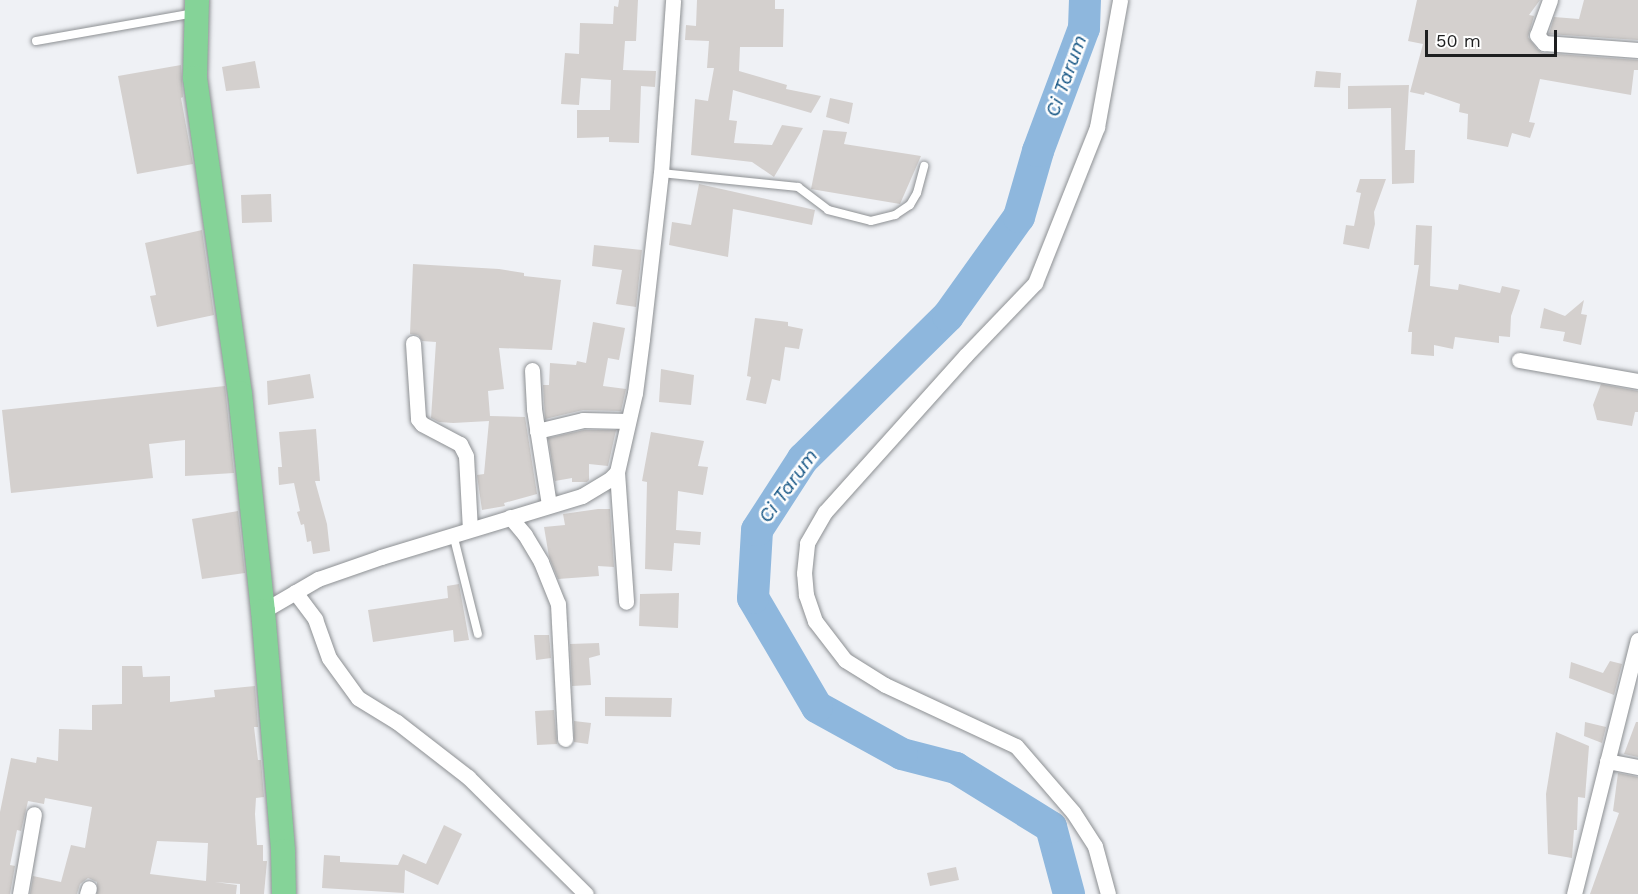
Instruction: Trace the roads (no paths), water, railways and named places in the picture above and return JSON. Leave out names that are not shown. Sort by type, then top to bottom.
[{"type":"main road","points":[[196,6],[195,78],[240,393],[263,610],[283,851],[284,894]]},
{"type":"street","points":[[626,603],[617,472],[636,382],[661,173],[673,0]]},
{"type":"street","points":[[1108,894],[1095,846],[1073,812],[1016,746],[885,685],[844,660],[815,621],[806,595],[804,573],[807,543],[825,512],[966,355],[1035,283],[1097,127],[1120,0]]},
{"type":"street","points":[[1550,0],[1537,35],[1544,43],[1638,50]]},
{"type":"street","points":[[413,343],[418,419],[422,424],[460,444],[466,456],[470,529]]},
{"type":"street","points":[[1519,360],[1638,381]]},
{"type":"street","points":[[532,370],[537,430],[549,505]]},
{"type":"street","points":[[537,430],[583,420],[628,421]]},
{"type":"street","points":[[263,610],[318,579],[453,534],[582,496],[609,480],[617,472]]},
{"type":"street","points":[[510,517],[525,535],[541,562],[553,586],[558,604],[565,740]]},
{"type":"street","points":[[295,592],[315,619],[329,658],[358,698],[397,722],[468,777],[586,894]]},
{"type":"street","points":[[1574,894],[1638,640]]},
{"type":"street","points":[[1607,760],[1638,767]]},
{"type":"street","points":[[20,894],[34,814]]},
{"type":"lane","points":[[36,41],[196,6]]},
{"type":"lane","points":[[661,173],[798,187],[828,210],[871,221],[895,215],[910,205],[917,193],[924,166]]},
{"type":"lane","points":[[453,534],[478,634]]},
{"type":"waterway","name":"Ci Tarum","points":[[1069,894],[1051,827],[956,768],[902,754],[817,707],[753,598],[757,530],[803,459],[948,316],[1019,217],[1038,151],[1084,28],[1085,0]]}]
